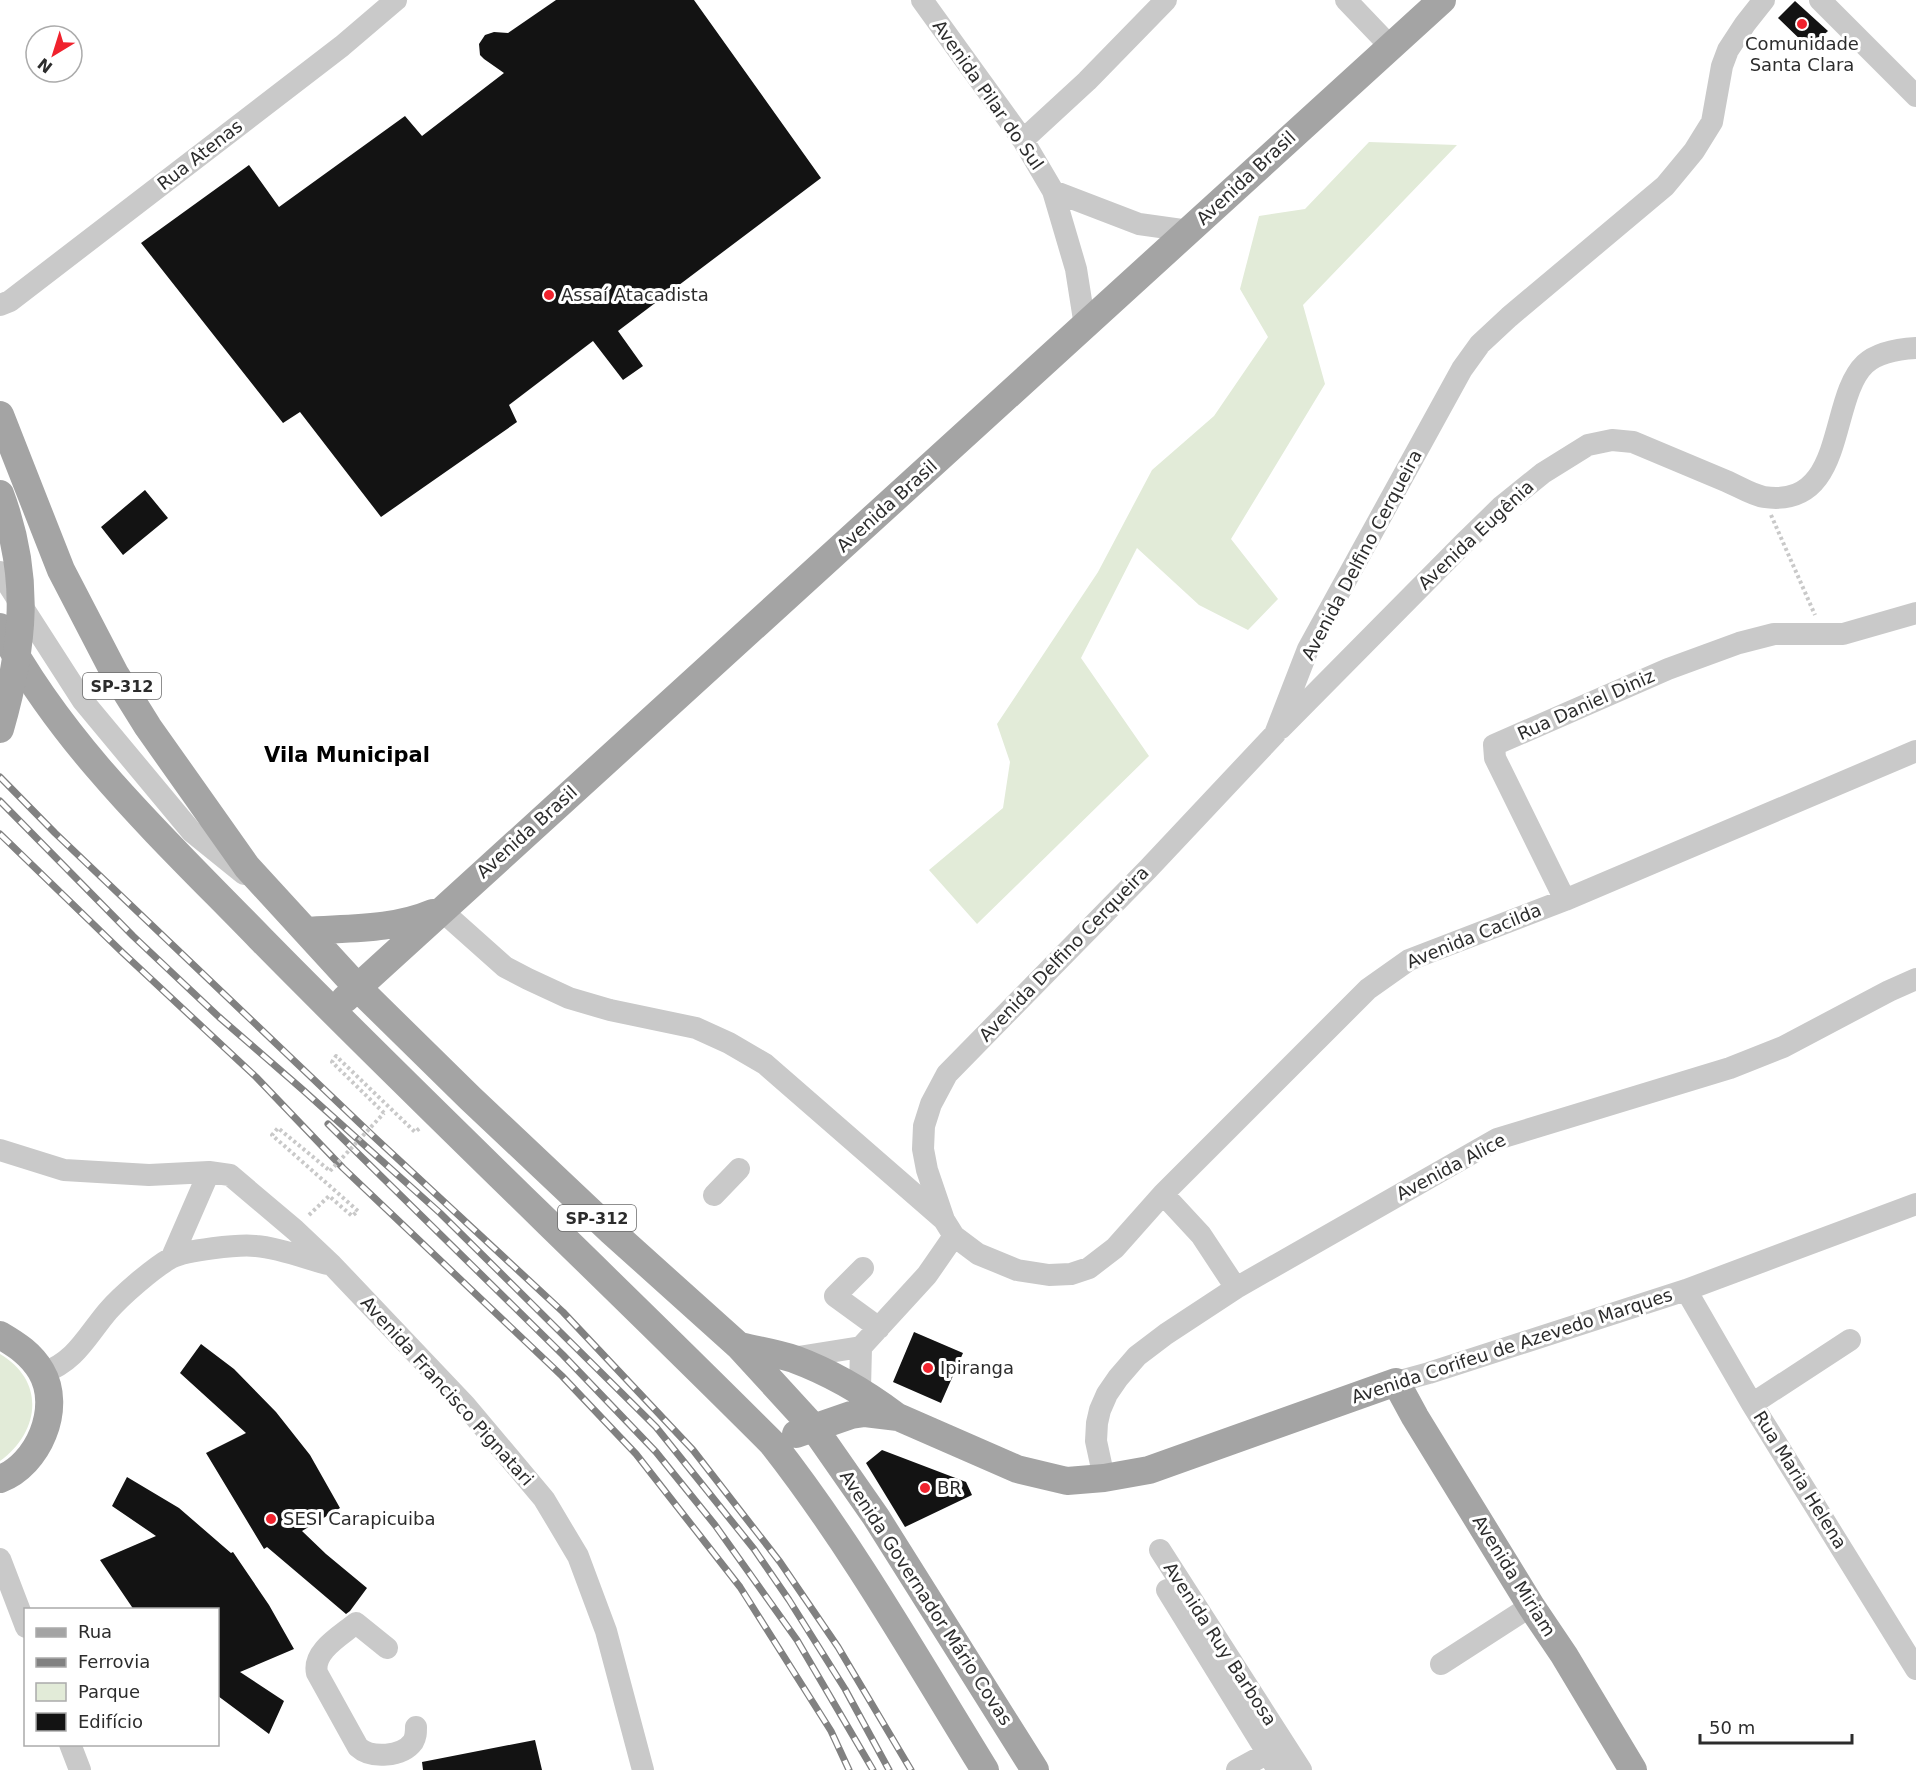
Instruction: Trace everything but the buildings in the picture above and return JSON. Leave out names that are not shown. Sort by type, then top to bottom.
[{"type":"main road","name":"Avenida Brasil","points":[[332,1011],[1442,0]]},
{"type":"main road","name":"SP-312","points":[[0,415],[62,570],[115,674],[147,727],[247,867],[358,988],[610,1231],[739,1346],[814,1428]]},
{"type":"main road","points":[[0,494],[18,556],[22,589],[17,663],[0,729]]},
{"type":"main road","name":"SP-312","points":[[0,627],[53,713],[102,772],[332,1011],[772,1443],[846,1546],[985,1770]]},
{"type":"main road","points":[[306,931],[389,926],[413,921],[441,910]]},
{"type":"main road","points":[[0,1335],[30,1356],[43,1373],[48,1391],[45,1429],[37,1448],[25,1465],[0,1479]]},
{"type":"main road","points":[[739,1346],[792,1358],[860,1389],[898,1417],[1017,1469],[1067,1481],[1104,1478]]},
{"type":"main road","name":"Avenida Corifeu de Azevedo Marques","points":[[1104,1478],[1149,1470],[1396,1382]]},
{"type":"main road","name":"Avenida Miriam","points":[[1396,1382],[1415,1417],[1634,1770]]},
{"type":"main road","points":[[772,1443],[851,1415],[865,1413],[898,1417]]},
{"type":"main road","name":"Avenida Governador Mário Covas","points":[[814,1428],[876,1517],[1035,1770]]},
{"type":"street","name":"Rua Atenas","points":[[0,305],[10,301],[342,46],[396,0]]},
{"type":"street","name":"Avenida Pilar do Sul","points":[[921,0],[1023,140],[1053,191],[1076,269],[1086,326]]},
{"type":"street","points":[[1023,140],[1087,81],[1166,0]]},
{"type":"street","points":[[1346,0],[1390,46]]},
{"type":"street","name":"Avenida Delfino Cerqueira","points":[[949,1228],[927,1170],[923,1149],[924,1126],[931,1104],[947,1074],[1148,869],[1275,734],[1308,649],[1462,369],[1480,344],[1665,186],[1694,151],[1712,122],[1722,66],[1728,50],[1764,0]]},
{"type":"street","points":[[1820,0],[1916,96]]},
{"type":"street","points":[[1053,191],[1139,224],[1189,231]]},
{"type":"street","name":"Avenida Eugênia","points":[[1275,734],[1502,506],[1543,472],[1588,445],[1612,440],[1633,442],[1763,497],[1787,497],[1810,485],[1831,454],[1852,385],[1864,365],[1878,355],[1916,348]]},
{"type":"street","points":[[0,572],[83,701],[192,832],[281,904]]},
{"type":"street","points":[[0,590],[24,608]]},
{"type":"street","points":[[1834,635],[1916,614]]},
{"type":"street","name":"Rua Daniel Diniz","points":[[1565,900],[1495,758],[1494,746],[1668,669],[1739,643],[1774,634],[1834,635]]},
{"type":"street","name":"Avenida Cacilda","points":[[441,910],[505,967],[528,979],[569,998],[610,1010],[696,1028],[729,1043],[765,1064],[978,1254],[1005,1266],[1032,1273],[1071,1274],[1089,1268],[1115,1248],[1162,1194],[1356,1001],[1382,978],[1409,960],[1565,900],[1916,751]]},
{"type":"street","name":"Avenida Alice","points":[[1104,1478],[1096,1441],[1097,1423],[1107,1394],[1118,1378],[1137,1356],[1236,1288],[1497,1139],[1730,1068],[1783,1047],[1916,979]]},
{"type":"street","name":"Avenida Francisco Pignatari","points":[[0,1150],[64,1170],[149,1175],[209,1172],[230,1174],[332,1265],[465,1405],[544,1499],[578,1556],[606,1631],[643,1770]]},
{"type":"street","points":[[714,1195],[739,1168]]},
{"type":"street","points":[[172,1257],[209,1172]]},
{"type":"street","points":[[1162,1194],[1201,1235],[1236,1288]]},
{"type":"street","name":"Avenida Corifeu de Azevedo Marques","points":[[1396,1382],[1429,1374],[1686,1290],[1916,1203]]},
{"type":"street","points":[[792,1358],[861,1347],[927,1275],[949,1228]]},
{"type":"street","points":[[43,1373],[56,1368],[73,1356],[109,1310],[131,1289],[172,1257],[223,1247],[256,1246],[332,1265]]},
{"type":"street","points":[[863,1268],[835,1296],[879,1328]]},
{"type":"street","name":"Rua Maria Helena","points":[[1686,1290],[1752,1404],[1916,1669]]},
{"type":"street","points":[[1752,1404],[1850,1340]]},
{"type":"street","points":[[860,1389],[861,1347]]},
{"type":"street","name":"Avenida Ruy Barbosa","points":[[1273,1761],[1156,1570],[1160,1550],[1301,1770]]},
{"type":"street","points":[[0,1559],[24,1622]]},
{"type":"street","points":[[1441,1664],[1531,1606]]},
{"type":"street","points":[[387,1648],[356,1623],[316,1660],[317,1672],[358,1747],[363,1752],[374,1755],[401,1751],[411,1744],[415,1737],[416,1727]]},
{"type":"street","points":[[71,1746],[80,1770]]},
{"type":"street","points":[[1237,1770],[1273,1761]]},
{"type":"path","points":[[1763,497],[1834,635]]},
{"type":"path","points":[[295,1230],[329,1196],[352,1216],[358,1210],[272,1136],[278,1128],[330,1171],[384,1113]]},
{"type":"green space","points":[[1369,142],[1457,145],[1303,305],[1325,384],[1231,539],[1278,599],[1248,630],[1199,605],[1137,548],[1081,658],[1149,756],[977,924],[929,870],[1003,808],[1010,762],[997,724],[1098,572],[1152,470],[1214,416],[1268,337],[1240,289],[1259,216],[1305,209]]},
{"type":"green space","points":[[0,1354],[15,1365],[25,1378],[31,1392],[32,1407],[30,1422],[23,1436],[0,1461]]},
{"type":"railway","points":[[0,777],[55,833],[372,1135],[563,1312],[693,1450],[780,1562],[838,1647],[911,1770]]},
{"type":"railway","points":[[0,801],[133,936],[219,1017],[440,1213],[656,1427],[754,1549],[789,1600],[845,1689],[889,1770]]},
{"type":"railway","points":[[0,834],[256,1077],[343,1168],[562,1376],[636,1454],[740,1587],[831,1731],[849,1770]]},
{"type":"railway","points":[[328,1124],[563,1355],[656,1452],[715,1525],[797,1640],[873,1770]]},
{"type":"place","name":"Comunidade Santa Clara","points":[[1802,24]]},
{"type":"place","name":"Assaí Atacadista","points":[[549,295]]},
{"type":"place","name":"Ipiranga","points":[[928,1368]]},
{"type":"place","name":"BR","points":[[925,1488]]},
{"type":"place","name":"SESI Carapicuiba","points":[[271,1519]]},
{"type":"district","name":"Vila Municipal","points":[[347,755]]}]
